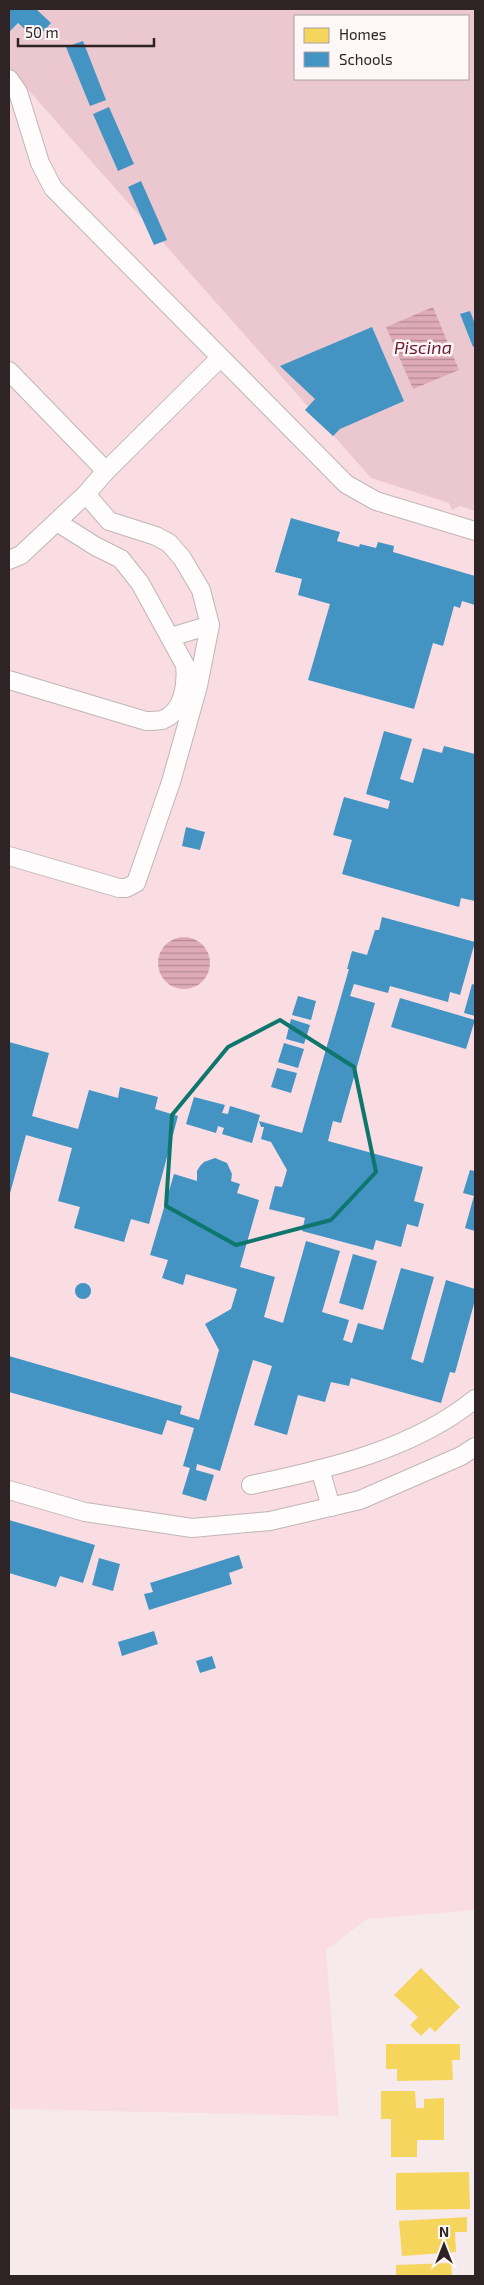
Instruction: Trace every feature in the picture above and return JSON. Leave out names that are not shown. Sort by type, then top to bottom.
[{"type":"street","points":[[9,78],[18,92],[40,163],[53,188],[346,484],[376,501],[475,531]]},
{"type":"street","points":[[9,560],[21,555],[57,522],[220,358]]},
{"type":"street","points":[[9,371],[106,471]]},
{"type":"street","points":[[9,856],[119,888],[126,888],[136,883],[171,782],[198,686],[210,626],[201,590],[182,558],[169,543],[156,536],[109,521],[86,494]]},
{"type":"street","points":[[9,680],[146,722],[162,720],[173,713],[180,705],[186,676],[185,665],[140,583],[121,559],[95,546],[57,522]]},
{"type":"street","points":[[171,637],[210,626]]},
{"type":"street","points":[[251,1485],[320,1469],[375,1452],[418,1434],[458,1413],[475,1399]]},
{"type":"street","points":[[9,1490],[86,1512],[192,1528],[270,1521],[360,1500],[461,1456],[475,1447]]},
{"type":"street","points":[[320,1469],[331,1507]]},
{"type":"highlighted area","points":[[280,1020],[354,1067],[376,1172],[331,1220],[236,1245],[166,1206],[172,1115],[228,1047]]},
{"type":"shaded area","points":[[9,9],[475,9],[475,1910],[367,1919],[326,1950],[339,2116],[9,2109]]},
{"type":"shaded area","points":[[9,9],[475,9],[475,511],[460,506],[452,510],[449,503],[371,478],[9,68]]},
{"type":"water","name":"Piscina","points":[[433,307],[459,370],[413,389],[386,327]]},
{"type":"water","points":[[179,937],[189,937],[198,941],[206,949],[210,963],[206,977],[198,985],[189,989],[179,989],[170,985],[162,977],[158,968],[158,958],[162,949],[170,941]]},
{"type":"building: Homes","points":[[421,1968],[460,2007],[435,2032],[430,2027],[421,2036],[410,2025],[418,2017],[394,1995]]},
{"type":"building: Homes","points":[[386,2044],[460,2044],[460,2060],[452,2060],[453,2080],[397,2081],[397,2069],[386,2069]]},
{"type":"building: Homes","points":[[381,2091],[415,2091],[416,2108],[424,2108],[424,2099],[444,2098],[444,2140],[417,2140],[417,2157],[391,2157],[391,2119],[381,2119]]},
{"type":"building: Homes","points":[[469,2172],[470,2209],[396,2210],[396,2173]]},
{"type":"building: Homes","points":[[467,2217],[467,2232],[455,2232],[456,2252],[402,2256],[399,2221]]},
{"type":"building: Homes","points":[[451,2263],[452,2276],[396,2276],[396,2265]]},
{"type":"building: Schools","points":[[9,9],[36,9],[51,23],[36,39],[18,23],[9,32]]},
{"type":"building: Schools","points":[[83,41],[106,100],[90,106],[66,47]]},
{"type":"building: Schools","points":[[109,107],[134,164],[118,171],[93,114]]},
{"type":"building: Schools","points":[[141,181],[167,240],[154,245],[128,187]]},
{"type":"building: Schools","points":[[470,311],[475,324],[475,346],[473,347],[460,314]]},
{"type":"building: Schools","points":[[372,327],[404,401],[340,429],[333,436],[305,410],[315,399],[280,366]]},
{"type":"building: Schools","points":[[291,518],[340,532],[337,541],[359,547],[360,544],[376,548],[378,542],[394,546],[393,552],[475,576],[475,605],[462,601],[460,608],[454,606],[443,646],[433,643],[414,709],[308,680],[330,604],[298,595],[302,579],[275,572]]},
{"type":"building: Schools","points":[[384,731],[412,739],[400,779],[413,783],[423,748],[442,753],[444,746],[475,754],[475,901],[461,898],[459,907],[342,874],[352,840],[333,835],[344,797],[388,809],[390,801],[366,794]]},
{"type":"building: Schools","points":[[186,827],[205,832],[200,850],[182,846]]},
{"type":"building: Schools","points":[[382,917],[475,942],[460,995],[450,992],[448,1002],[390,986],[388,993],[354,984],[350,996],[375,1003],[341,1123],[333,1121],[328,1141],[423,1167],[414,1201],[424,1204],[418,1227],[407,1224],[401,1247],[376,1240],[373,1250],[302,1231],[305,1218],[269,1209],[275,1186],[282,1187],[287,1170],[271,1142],[261,1139],[264,1127],[261,1127],[259,1121],[302,1133],[349,969],[347,969],[352,951],[367,955],[375,930],[379,930]]},
{"type":"building: Schools","points":[[472,984],[475,985],[475,1016],[464,1013]]},
{"type":"building: Schools","points":[[298,996],[316,1001],[311,1020],[292,1015]]},
{"type":"building: Schools","points":[[400,998],[475,1020],[466,1049],[391,1027]]},
{"type":"building: Schools","points":[[291,1019],[310,1025],[304,1044],[286,1039]]},
{"type":"building: Schools","points":[[9,1042],[49,1053],[32,1116],[78,1129],[89,1090],[118,1098],[120,1087],[158,1097],[155,1109],[178,1116],[149,1224],[131,1219],[124,1242],[74,1228],[80,1207],[58,1201],[72,1148],[26,1135],[9,1197]]},
{"type":"building: Schools","points":[[284,1043],[304,1049],[298,1068],[278,1062]]},
{"type":"building: Schools","points":[[277,1068],[297,1073],[291,1093],[271,1087]]},
{"type":"building: Schools","points":[[194,1097],[225,1105],[222,1113],[228,1114],[230,1106],[260,1115],[252,1143],[222,1134],[224,1128],[218,1126],[216,1133],[186,1124]]},
{"type":"building: Schools","points":[[215,1158],[227,1163],[232,1174],[231,1181],[240,1184],[237,1193],[259,1200],[240,1267],[275,1277],[264,1317],[283,1323],[306,1241],[340,1251],[322,1312],[349,1320],[343,1340],[352,1343],[358,1323],[383,1330],[401,1268],[434,1277],[411,1359],[423,1363],[446,1280],[475,1289],[475,1300],[455,1373],[450,1372],[441,1403],[351,1378],[349,1386],[331,1382],[325,1402],[298,1395],[287,1435],[254,1425],[272,1366],[253,1360],[220,1471],[197,1464],[196,1470],[214,1475],[206,1501],[182,1494],[190,1468],[183,1466],[194,1428],[167,1420],[162,1435],[9,1392],[9,1356],[182,1406],[180,1414],[199,1420],[219,1350],[205,1324],[231,1309],[237,1289],[186,1274],[183,1285],[162,1278],[168,1260],[150,1255],[174,1174],[197,1181],[197,1171],[200,1166],[204,1162]]},
{"type":"building: Schools","points":[[470,1170],[475,1171],[475,1231],[465,1228],[474,1196],[463,1193]]},
{"type":"building: Schools","points":[[353,1254],[377,1261],[363,1310],[339,1303]]},
{"type":"building: Schools","points":[[80,1283],[86,1283],[91,1288],[89,1297],[80,1299],[75,1294],[75,1288]]},
{"type":"building: Schools","points":[[9,1520],[95,1545],[83,1583],[60,1576],[56,1587],[9,1573]]},
{"type":"building: Schools","points":[[239,1555],[243,1568],[229,1573],[232,1584],[149,1610],[144,1594],[153,1592],[150,1583]]},
{"type":"building: Schools","points":[[99,1558],[120,1564],[113,1591],[92,1585]]},
{"type":"building: Schools","points":[[154,1631],[158,1644],[122,1656],[118,1642]]},
{"type":"building: Schools","points":[[212,1656],[216,1668],[200,1673],[196,1661]]}]
